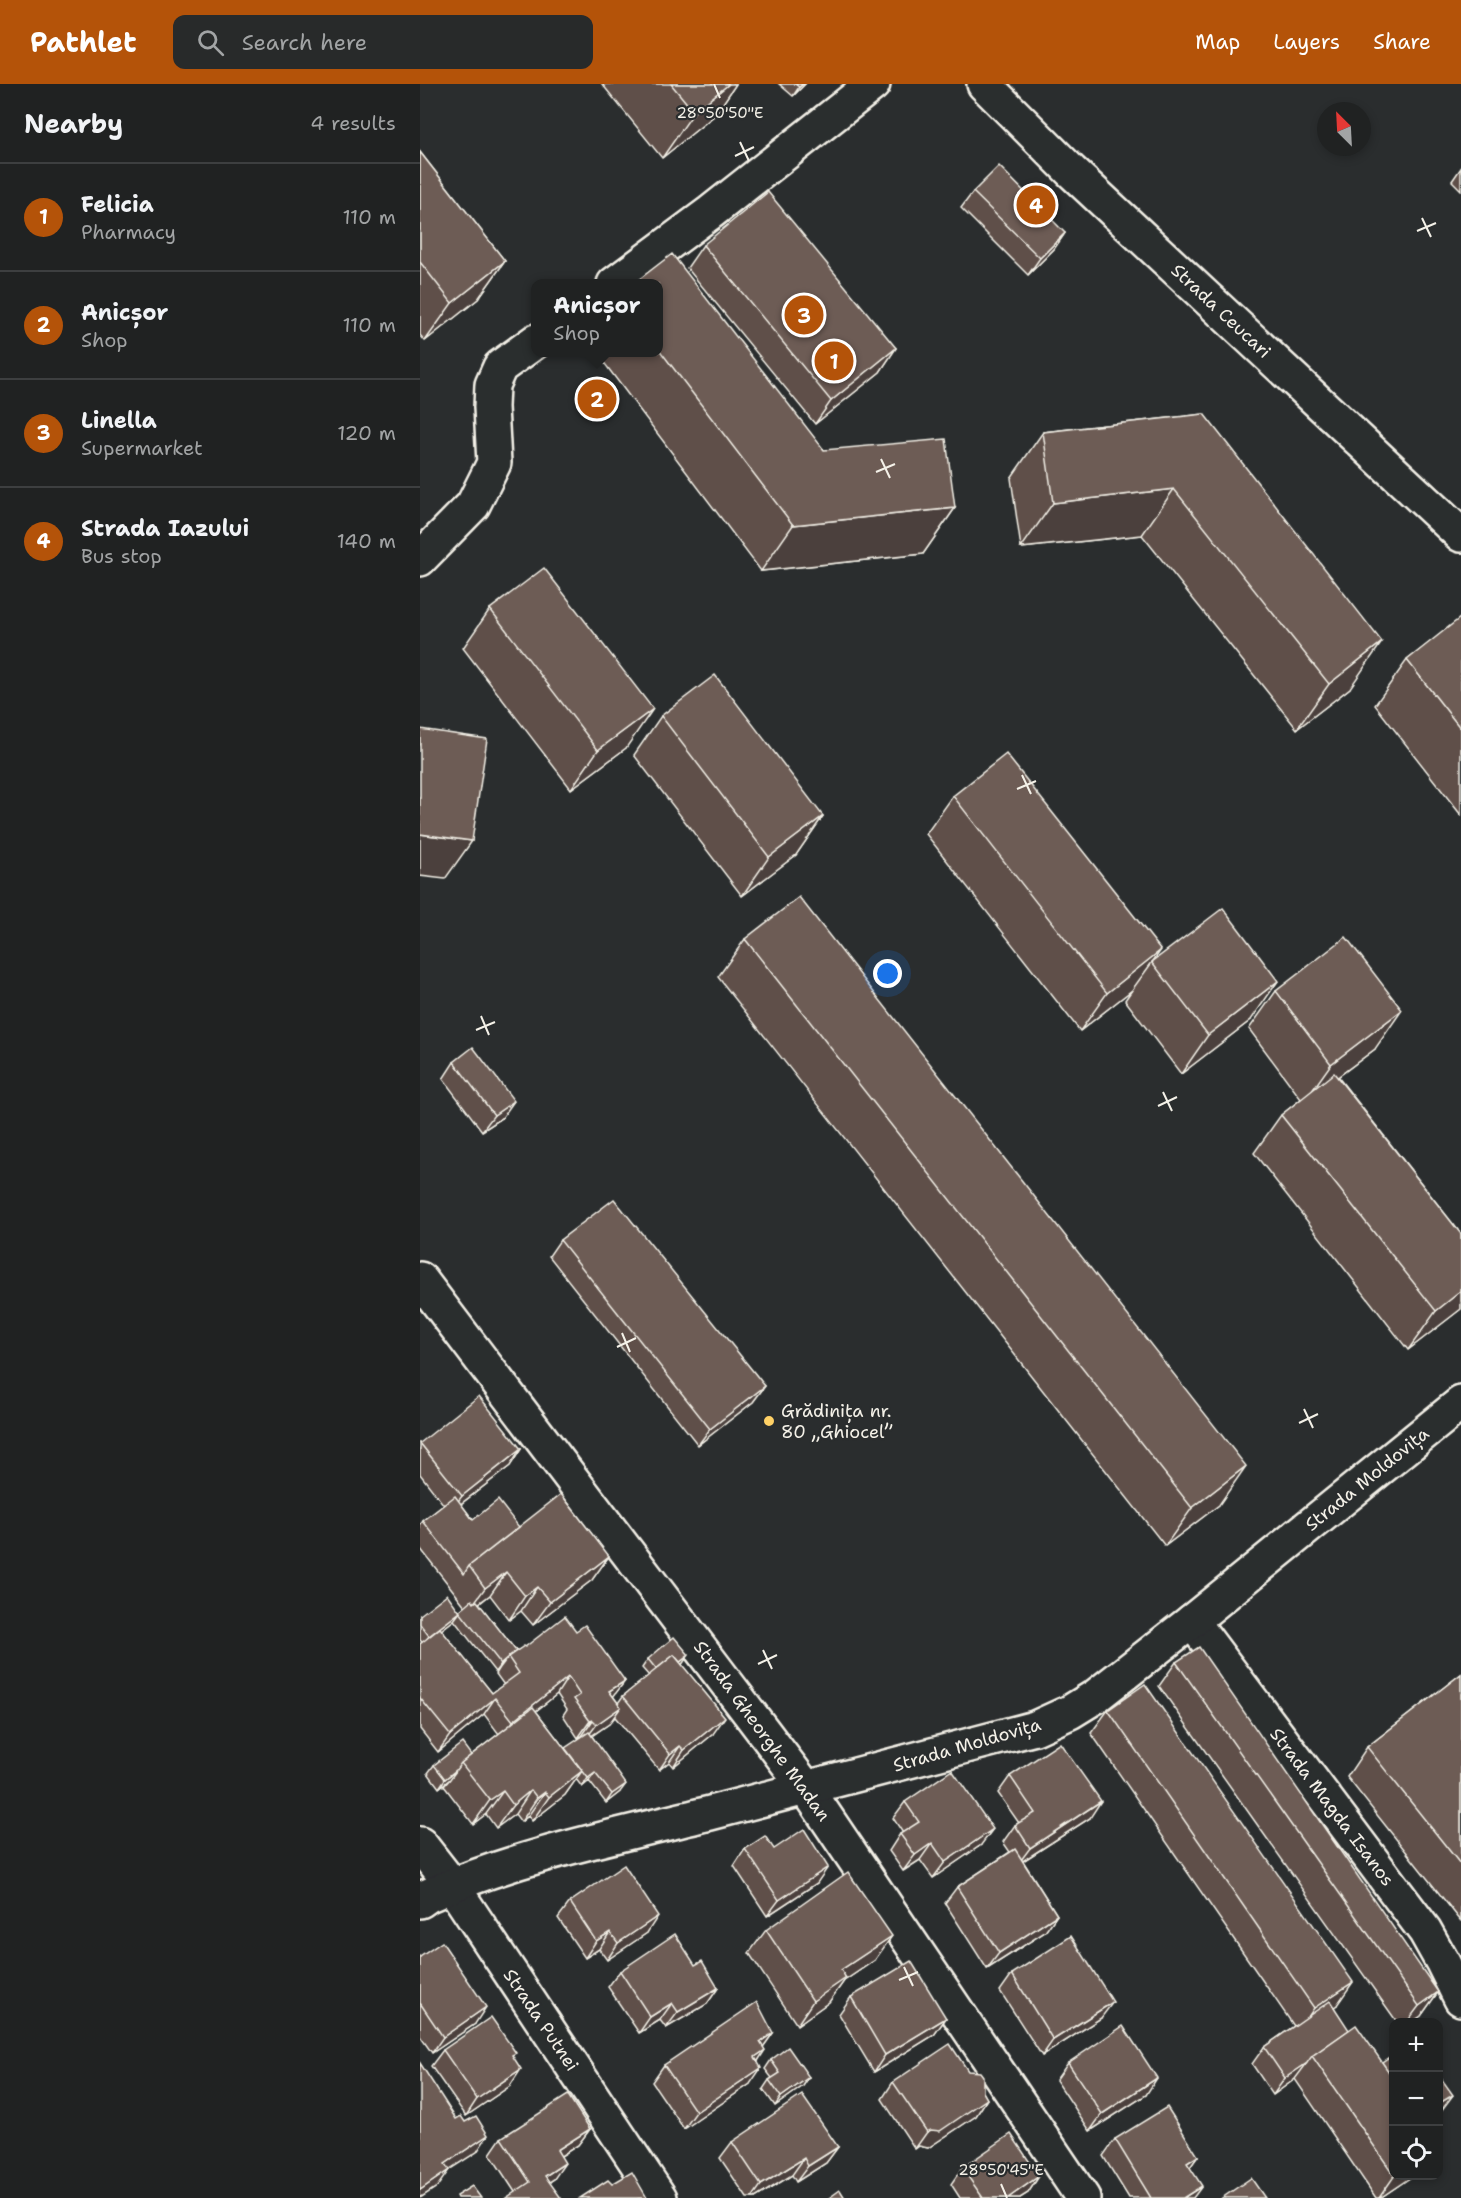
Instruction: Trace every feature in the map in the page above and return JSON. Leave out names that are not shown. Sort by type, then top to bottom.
[{"type":"street","points":[[621,279],[711,212],[873,84]]},
{"type":"street","name":"Strada Ceucari","points":[[984,84],[1071,171],[1461,535]]},
{"type":"street","points":[[420,559],[473,505],[494,463],[492,385],[500,367],[531,344]]},
{"type":"street","name":"Strada Gheorghe Madan","points":[[420,1279],[807,1789],[1083,2198]]},
{"type":"street","name":"Strada Moldovița","points":[[420,1901],[452,1885],[529,1857],[807,1789],[1035,1728],[1070,1712],[1096,1696],[1192,1622],[1461,1403]]},
{"type":"street","name":"Strada Magda Isanos","points":[[1192,1622],[1425,1931],[1461,1999]]},
{"type":"street","name":"Strada Putnei","points":[[420,1844],[452,1885],[660,2198]]},
{"type":"building","points":[[671,84],[729,84],[694,112]]},
{"type":"building","points":[[420,152],[505,261],[452,303],[420,262]]},
{"type":"building","points":[[999,166],[1065,233],[1040,258],[973,192]]},
{"type":"building","points":[[768,192],[896,348],[831,401],[703,245]]},
{"type":"building","points":[[672,254],[824,450],[946,439],[955,508],[793,525],[663,355],[663,279],[640,279]]},
{"type":"building","points":[[1204,414],[1382,642],[1329,684],[1174,489],[1053,503],[1043,432]]},
{"type":"building","points":[[544,568],[653,709],[598,750],[490,609]]},
{"type":"building","points":[[1461,619],[1461,729],[1407,660]]},
{"type":"building","points":[[715,675],[823,816],[769,857],[661,716]]},
{"type":"building","points":[[420,729],[487,739],[472,841],[420,834]]},
{"type":"building","points":[[1006,754],[1161,950],[1107,993],[953,796]]},
{"type":"building","points":[[799,897],[1246,1466],[1192,1508],[745,939]]},
{"type":"building","points":[[1223,908],[1278,981],[1208,1035],[1152,962]]},
{"type":"building","points":[[1346,937],[1402,1010],[1331,1064],[1276,991]]},
{"type":"building","points":[[473,1047],[514,1101],[494,1115],[454,1062]]},
{"type":"building","points":[[1334,1073],[1461,1234],[1461,1291],[1436,1311],[1281,1115]]},
{"type":"building","points":[[614,1199],[765,1386],[710,1429],[560,1240]]},
{"type":"building","points":[[479,1396],[521,1449],[462,1496],[420,1443]]},
{"type":"building","points":[[561,1494],[609,1556],[550,1602],[537,1587],[525,1596],[506,1572],[485,1588],[469,1566]]},
{"type":"building","points":[[455,1496],[473,1520],[498,1500],[519,1527],[469,1566],[464,1574],[423,1521]]},
{"type":"building","points":[[447,1594],[459,1611],[472,1600],[474,1603],[477,1601],[516,1651],[501,1664],[460,1612],[429,1636],[420,1624],[420,1615]]},
{"type":"building","points":[[565,1616],[576,1631],[585,1625],[625,1681],[609,1691],[621,1707],[597,1724],[593,1720],[590,1721],[574,1699],[580,1695],[568,1677],[513,1721],[495,1698],[450,1735],[420,1698],[420,1644],[440,1628],[492,1693],[519,1673],[508,1657],[525,1647]]},
{"type":"building","points":[[674,1637],[689,1655],[680,1662],[674,1655],[656,1669],[648,1659]]},
{"type":"building","points":[[1199,1647],[1438,1992],[1419,2006],[1176,1662]]},
{"type":"building","points":[[674,1655],[725,1717],[684,1750],[680,1746],[670,1754],[623,1696]]},
{"type":"building","points":[[1461,1674],[1461,1865],[1367,1747]]},
{"type":"building","points":[[1145,1684],[1353,1982],[1314,2008],[1108,1710]]},
{"type":"building","points":[[533,1707],[582,1771],[549,1797],[545,1792],[537,1798],[531,1790],[513,1805],[503,1791],[490,1800],[461,1763]]},
{"type":"building","points":[[589,1732],[626,1784],[612,1794],[595,1773],[588,1778],[565,1748]]},
{"type":"building","points":[[462,1743],[471,1755],[445,1779],[434,1765]]},
{"type":"building","points":[[1060,1743],[1101,1801],[1030,1848],[1015,1825],[1035,1813],[1010,1776]]},
{"type":"building","points":[[952,1770],[993,1829],[945,1862],[932,1843],[915,1855],[900,1834],[919,1822],[905,1802]]},
{"type":"building","points":[[804,1829],[828,1867],[779,1900],[745,1849],[765,1836],[774,1849]]},
{"type":"building","points":[[1015,1849],[1057,1915],[999,1953],[957,1887]]},
{"type":"building","points":[[624,1865],[658,1916],[618,1943],[610,1932],[596,1941],[570,1902]]},
{"type":"building","points":[[848,1872],[892,1936],[841,1970],[846,1978],[813,2001],[766,1930]]},
{"type":"building","points":[[675,1934],[695,1965],[702,1961],[718,1988],[678,2012],[672,2003],[650,2017],[620,1971]]},
{"type":"building","points":[[1071,1936],[1113,2002],[1053,2040],[1012,1974]]},
{"type":"building","points":[[442,1942],[486,2007],[443,2037],[420,2003],[420,1957]]},
{"type":"building","points":[[911,1961],[946,2018],[885,2055],[851,1997]]},
{"type":"building","points":[[1330,2001],[1349,2030],[1285,2078],[1264,2047]]},
{"type":"building","points":[[757,2002],[773,2033],[760,2042],[765,2050],[755,2057],[761,2068],[696,2112],[664,2065]]},
{"type":"building","points":[[491,2017],[516,2053],[512,2055],[521,2069],[477,2099],[443,2050]]},
{"type":"building","points":[[1356,2025],[1389,2072],[1389,2168],[1312,2056]]},
{"type":"building","points":[[1123,2026],[1157,2078],[1102,2114],[1068,2063]]},
{"type":"building","points":[[950,2044],[968,2071],[980,2072],[983,2076],[983,2092],[987,2099],[940,2131],[927,2132],[893,2082]]},
{"type":"building","points":[[788,2047],[809,2077],[781,2097],[769,2080],[780,2073],[771,2060]]},
{"type":"building","points":[[1389,2057],[1389,2072],[1382,2062]]},
{"type":"building","points":[[420,2063],[456,2119],[461,2116],[465,2122],[476,2116],[488,2135],[445,2164],[449,2170],[420,2190]]},
{"type":"building","points":[[1443,2081],[1453,2095],[1443,2101]]},
{"type":"building","points":[[568,2095],[590,2129],[557,2150],[565,2163],[545,2176],[561,2198],[506,2198],[530,2182],[501,2138]]},
{"type":"building","points":[[802,2095],[838,2147],[808,2166],[804,2158],[761,2185],[732,2142]]},
{"type":"building","points":[[1167,2107],[1198,2156],[1187,2163],[1202,2186],[1183,2198],[1151,2198],[1115,2139]]},
{"type":"building","points":[[1011,2134],[1039,2176],[1008,2198],[983,2198],[962,2168]]},
{"type":"building","points":[[632,2172],[647,2198],[580,2198],[608,2180],[612,2184]]},
{"type":"building","points":[[1251,2178],[1265,2198],[1222,2198]]},
{"type":"building","points":[[472,2186],[481,2198],[457,2198],[456,2196]]},
{"type":"building","points":[[840,2190],[845,2198],[829,2198]]},
{"type":"place","name":"Strada Iazului","points":[[1036,205]]},
{"type":"place","name":"Linella","points":[[804,315]]},
{"type":"place","name":"Felicia","points":[[834,361]]},
{"type":"place","name":"Anicșor","points":[[597,399]]},
{"type":"place","name":"Grădinița nr. 80 „Ghiocel”","points":[[769,1421]]}]
